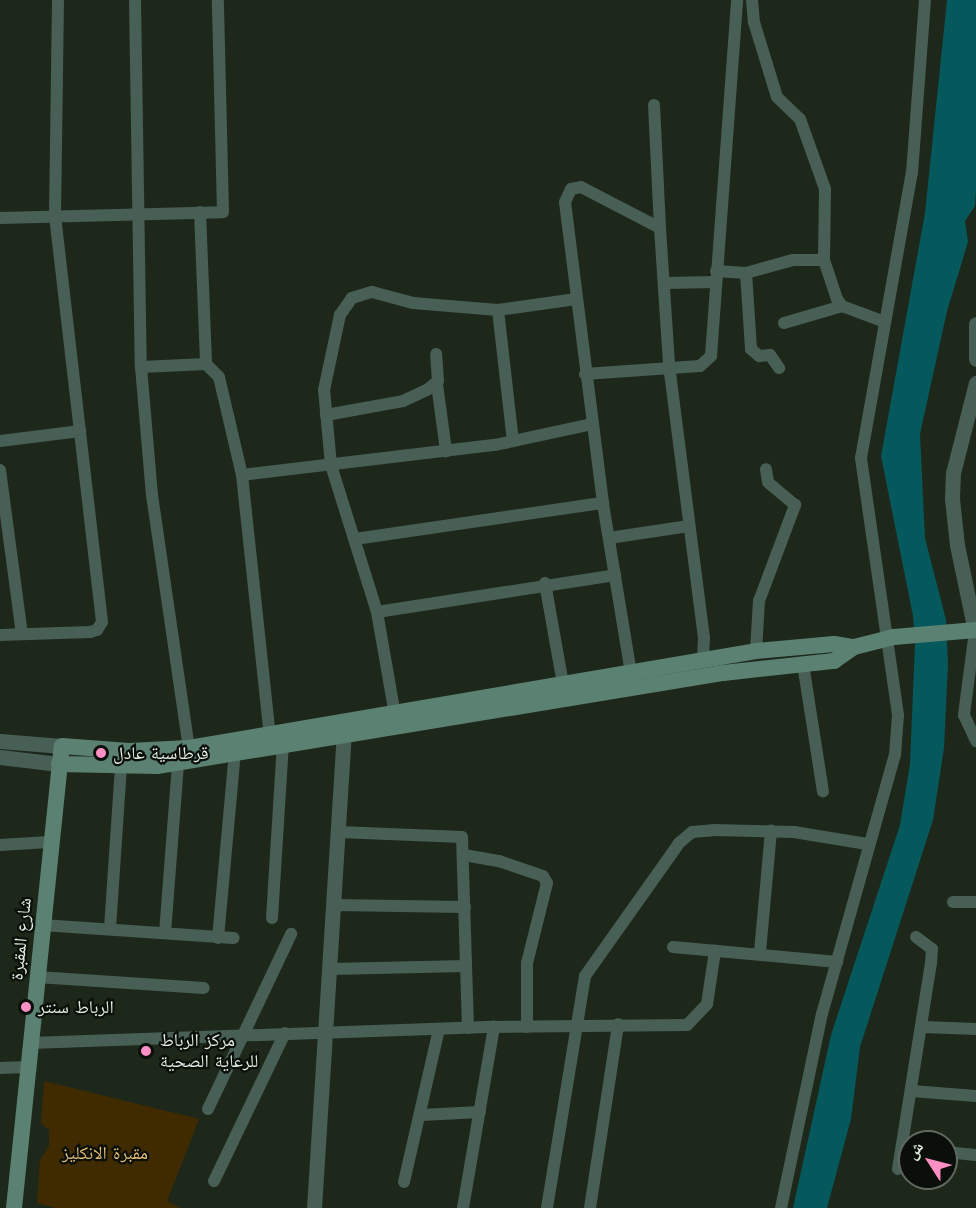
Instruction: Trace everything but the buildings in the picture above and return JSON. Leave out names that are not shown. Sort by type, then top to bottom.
[{"type":"main road","points":[[59,764],[121,768],[178,763],[395,715],[484,706],[834,661],[854,647],[890,638],[973,631]]},
{"type":"main road","points":[[62,746],[129,751],[344,736],[484,706],[563,684],[703,659],[756,651],[834,644],[854,647]]},
{"type":"main road","name":"شارع المقبرة","points":[[14,1208],[49,843],[62,746]]},
{"type":"street","points":[[0,635],[90,632],[101,625],[55,216],[58,0]]},
{"type":"street","points":[[135,0],[141,367],[154,517],[189,748]]},
{"type":"street","points":[[0,218],[223,212],[219,0]]},
{"type":"street","points":[[585,374],[669,365],[700,366],[711,356],[737,0]]},
{"type":"street","points":[[752,0],[754,22],[777,97],[800,119],[825,189],[824,260],[842,306]]},
{"type":"street","points":[[780,1208],[794,1134],[837,962],[867,844],[895,755],[897,725],[890,638],[861,458],[912,173],[925,0]]},
{"type":"street","points":[[654,105],[669,365],[704,638],[703,659]]},
{"type":"street","points":[[631,673],[603,503],[565,202],[571,189],[581,187],[660,228]]},
{"type":"street","points":[[200,212],[206,364]]},
{"type":"street","points":[[666,283],[746,273],[793,260],[824,260]]},
{"type":"street","points":[[746,273],[751,349],[759,356],[770,355],[779,368]]},
{"type":"street","points":[[395,715],[377,612],[331,465],[324,390],[340,315],[352,298],[372,292],[413,303],[498,310],[576,299]]},
{"type":"street","points":[[784,323],[842,306],[885,322]]},
{"type":"street","points":[[498,310],[513,441]]},
{"type":"street","points":[[976,324],[976,359]]},
{"type":"street","points":[[436,354],[437,384],[446,451]]},
{"type":"street","points":[[141,367],[206,364],[216,372],[222,386],[242,475],[277,740],[272,918]]},
{"type":"street","points":[[976,383],[953,473],[952,499],[955,534],[973,631],[973,676],[964,715],[976,741]]},
{"type":"street","points":[[326,415],[403,401],[437,384]]},
{"type":"street","points":[[242,475],[446,451],[513,441],[592,424]]},
{"type":"street","points":[[0,441],[80,431]]},
{"type":"street","points":[[756,651],[759,601],[795,505],[768,482],[766,469]]},
{"type":"street","points":[[0,470],[22,634]]},
{"type":"street","points":[[355,539],[603,503]]},
{"type":"street","points":[[609,538],[689,526]]},
{"type":"street","points":[[377,612],[546,583],[615,575]]},
{"type":"street","points":[[546,583],[563,684]]},
{"type":"street","points":[[803,664],[823,791]]},
{"type":"street","points":[[315,1208],[344,736]]},
{"type":"street","points":[[0,741],[62,746]]},
{"type":"street","points":[[218,938],[235,752]]},
{"type":"street","points":[[0,757],[59,764]]},
{"type":"street","points":[[165,933],[178,763]]},
{"type":"street","points":[[110,928],[121,768]]},
{"type":"street","points":[[547,1208],[585,976],[685,837],[699,830],[771,830],[867,844]]},
{"type":"street","points":[[759,952],[771,830]]},
{"type":"street","points":[[339,832],[462,837],[468,1028]]},
{"type":"street","points":[[0,844],[49,843]]},
{"type":"street","points":[[464,855],[499,861],[543,876],[547,883],[527,963],[527,1027]]},
{"type":"street","points":[[953,902],[976,902]]},
{"type":"street","points":[[334,905],[465,907]]},
{"type":"street","points":[[42,925],[234,938]]},
{"type":"street","points":[[208,1109],[291,934]]},
{"type":"street","points":[[908,1130],[932,949],[916,937]]},
{"type":"street","points":[[674,947],[759,952],[837,962]]},
{"type":"street","points":[[30,1043],[326,1032],[494,1027],[577,1028],[618,1024],[692,1023],[711,994],[715,951]]},
{"type":"street","points":[[330,969],[466,966]]},
{"type":"street","points":[[37,977],[204,988]]},
{"type":"street","points":[[590,1208],[618,1024]]},
{"type":"street","points":[[463,1208],[494,1027]]},
{"type":"street","points":[[923,1027],[976,1029]]},
{"type":"street","points":[[404,1182],[439,1029]]},
{"type":"street","points":[[214,1181],[285,1034]]},
{"type":"street","points":[[0,1068],[28,1067]]},
{"type":"street","points":[[912,1091],[976,1096]]},
{"type":"street","points":[[421,1115],[480,1112]]},
{"type":"street","points":[[958,1153],[976,1155]]},
{"type":"green space","name":"مقبرة الانكليز","points":[[44,1081],[199,1119],[167,1201],[180,1208],[56,1208],[37,1203],[40,1160],[49,1146],[49,1130],[41,1123]]},
{"type":"water","points":[[947,0],[976,0],[976,190],[975,206],[965,221],[968,242],[947,311],[920,434],[925,538],[946,620],[948,665],[944,748],[933,820],[860,1047],[851,1119],[827,1208],[793,1208],[831,1035],[900,825],[910,764],[915,643],[913,616],[881,456],[925,213]]},
{"type":"place","name":"قرطاسية عادل","points":[[101,753]]},
{"type":"place","name":"الرباط سنتر","points":[[26,1007]]},
{"type":"place","name":"مركز الرباط للرعاية الصحية","points":[[146,1051]]}]
